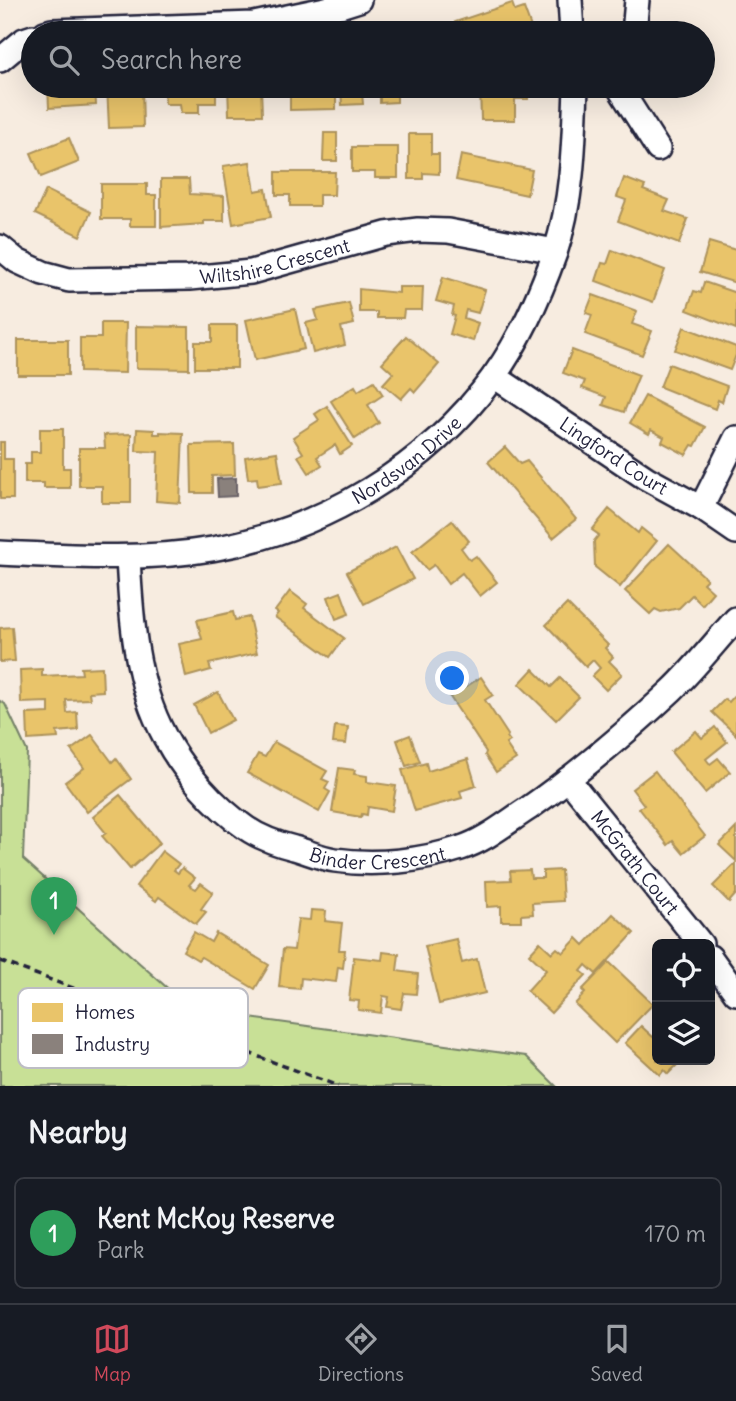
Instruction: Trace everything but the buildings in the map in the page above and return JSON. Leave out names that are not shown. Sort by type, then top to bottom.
[{"type":"street","points":[[268,21],[359,0]]},
{"type":"street","points":[[570,0],[571,21]]},
{"type":"street","points":[[635,21],[637,0]]},
{"type":"street","points":[[0,60],[21,42]]},
{"type":"street","name":"Nordsvan Drive","points":[[0,553],[128,557],[211,550],[277,533],[339,508],[397,473],[449,429],[494,376],[522,329],[555,251],[573,173],[576,98]]},
{"type":"street","points":[[626,98],[658,149]]},
{"type":"street","name":"Wiltshire Crescent","points":[[0,247],[17,261],[43,273],[69,280],[190,278],[251,272],[386,234],[418,230],[448,231],[555,251]]},
{"type":"street","name":"Lingford Court","points":[[494,376],[646,478],[701,508],[736,532]]},
{"type":"street","points":[[701,508],[736,438]]},
{"type":"street","name":"Binder Crescent","points":[[128,557],[130,607],[136,650],[147,695],[165,738],[216,804],[247,829],[282,845],[332,860],[372,864],[418,858],[461,848],[492,833],[568,779],[674,688],[736,619]]},
{"type":"street","name":"McGrath Court","points":[[568,779],[697,939]]},
{"type":"street","points":[[715,964],[736,993]]},
{"type":"path","points":[[0,961],[73,988]]},
{"type":"path","points":[[248,1053],[338,1086]]},
{"type":"green space","points":[[0,701],[5,704],[27,751],[23,859],[167,988],[18,988],[18,1068],[248,1068],[248,1018],[526,1056],[556,1086],[0,1086]]},
{"type":"place","name":"Kent McKoy Reserve","points":[[54,935]]}]
